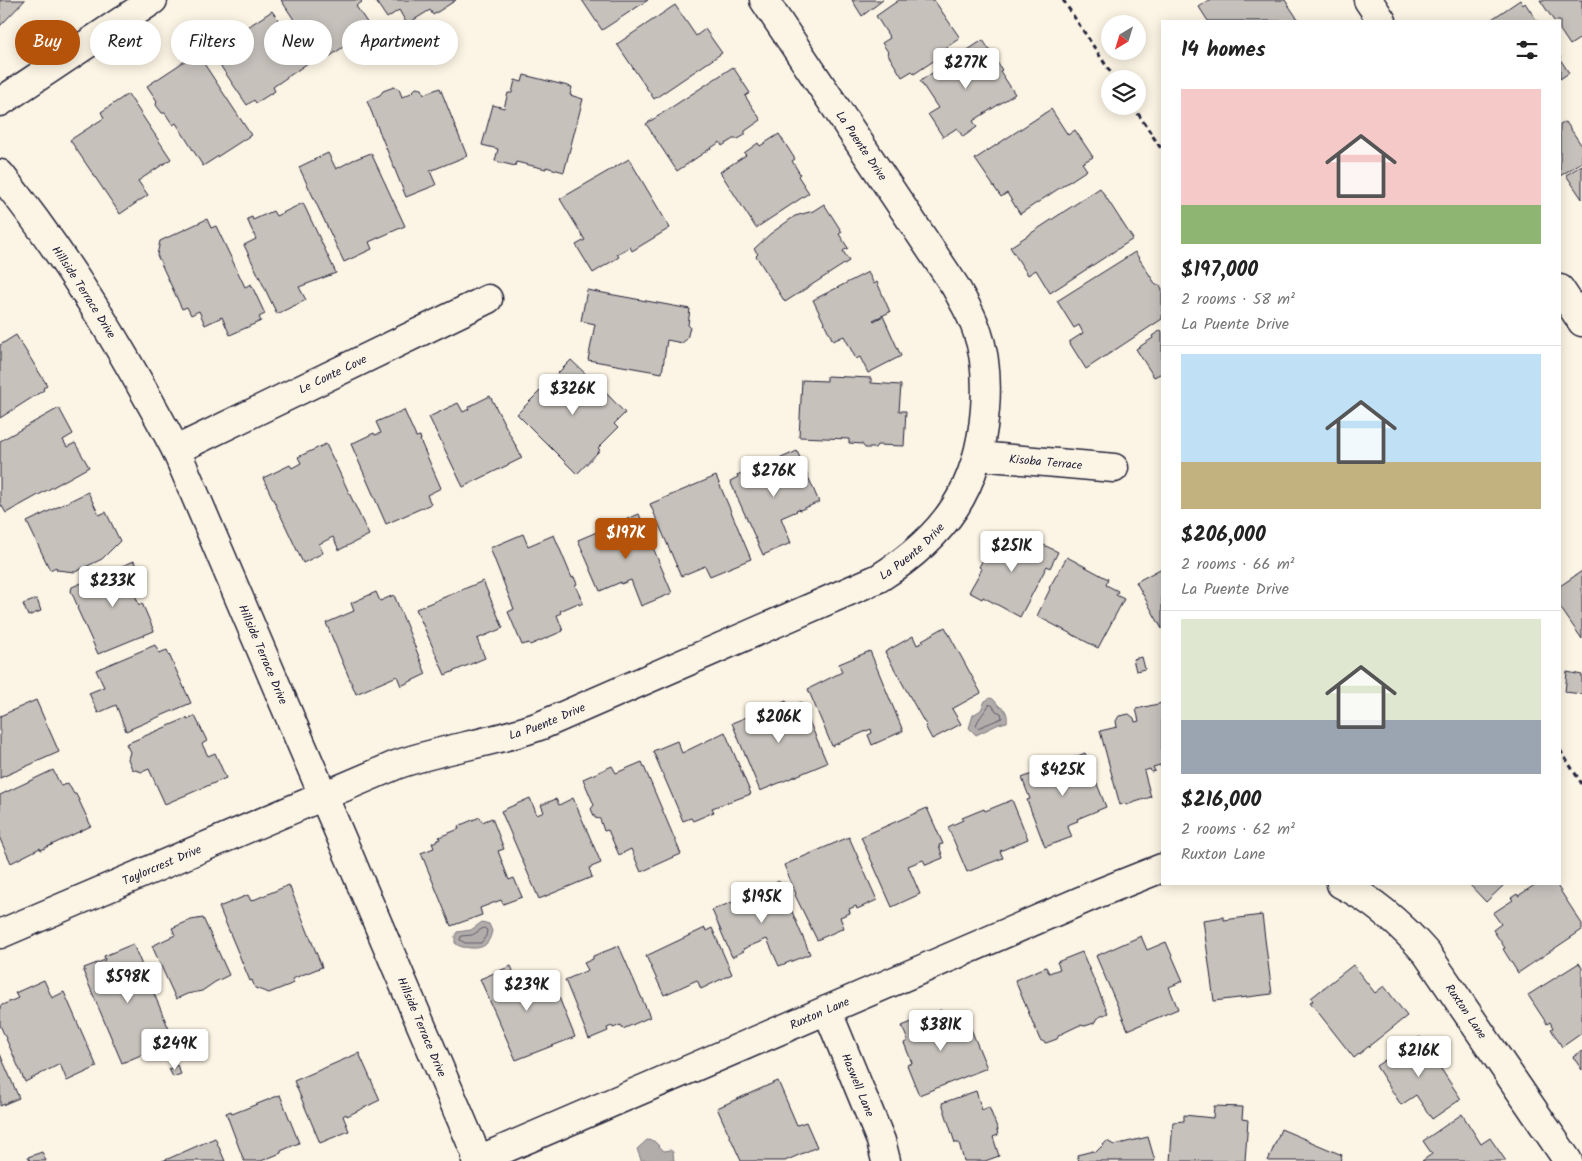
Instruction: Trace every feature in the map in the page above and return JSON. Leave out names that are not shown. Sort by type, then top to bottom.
[{"type":"street","points":[[0,102],[152,0]]},
{"type":"street","name":"La Puente Drive","points":[[324,796],[414,758],[520,733],[879,578],[918,550],[941,527],[960,499],[970,480],[978,456],[984,419],[986,377],[977,329],[955,286],[764,0]]},
{"type":"street","name":"Hillside Terrace Drive","points":[[0,174],[36,220],[105,323],[138,378],[176,450],[478,1161]]},
{"type":"street","points":[[1561,290],[1582,322]]},
{"type":"street","name":"Le Conte Cove","points":[[176,450],[488,299]]},
{"type":"street","name":"Kisoba Terrace","points":[[978,456],[1114,468]]},
{"type":"street","name":"Taylorcrest Drive","points":[[0,934],[324,796]]},
{"type":"street","name":"Ruxton Lane","points":[[478,1161],[1099,893],[1161,868]]},
{"type":"street","name":"Ruxton Lane","points":[[1343,885],[1394,918],[1427,954],[1568,1161]]},
{"type":"street","name":"Haswell Lane","points":[[827,1010],[881,1141],[886,1161]]},
{"type":"path","points":[[1063,0],[1109,70]]},
{"type":"path","points":[[1139,115],[1161,148]]},
{"type":"path","points":[[1561,752],[1582,784]]},
{"type":"water","points":[[990,698],[1005,711],[1007,722],[976,735],[969,728],[973,715],[981,710],[985,701]]},
{"type":"water","points":[[482,922],[489,924],[492,931],[485,945],[479,948],[471,948],[461,947],[455,943],[457,932],[471,930]]},
{"type":"water","points":[[647,1140],[654,1141],[664,1151],[670,1150],[673,1152],[674,1161],[641,1160],[637,1149]]},
{"type":"building","points":[[0,0],[25,0],[0,26]]},
{"type":"building","points":[[281,0],[360,0],[362,2],[356,6],[365,20],[342,20],[342,48],[332,55],[332,20],[294,20]]},
{"type":"building","points":[[375,0],[456,0],[433,15],[430,10],[414,20],[405,20],[399,10],[387,18]]},
{"type":"building","points":[[582,0],[648,0],[602,30]]},
{"type":"building","points":[[852,0],[883,0],[862,16]]},
{"type":"building","points":[[899,0],[934,0],[960,38],[938,53],[941,56],[914,74],[912,71],[902,77],[882,43],[890,38],[876,16]]},
{"type":"building","points":[[1209,0],[1285,0],[1298,20],[1207,20],[1199,7]]},
{"type":"building","points":[[1520,0],[1523,5],[1525,3],[1536,20],[1490,20]]},
{"type":"building","points":[[1540,0],[1582,0],[1582,37],[1570,45],[1561,32],[1561,20],[1553,20]]},
{"type":"building","points":[[675,5],[696,36],[705,29],[722,53],[654,99],[617,44]]},
{"type":"building","points":[[272,11],[278,20],[264,20],[264,65],[305,65],[273,87],[275,91],[256,103],[254,100],[247,105],[220,65],[254,65],[254,23]]},
{"type":"building","points":[[983,40],[1015,94],[973,121],[977,127],[963,137],[957,128],[943,137],[928,114],[938,108],[920,81]]},
{"type":"building","points":[[1561,61],[1569,73],[1561,78]]},
{"type":"building","points":[[179,65],[205,65],[251,135],[203,166],[176,123],[173,125],[165,113],[162,113],[156,105],[157,101],[147,86]]},
{"type":"building","points":[[733,67],[750,93],[745,96],[761,120],[745,131],[745,135],[738,139],[733,139],[722,146],[720,142],[677,171],[646,124]]},
{"type":"building","points":[[524,75],[572,87],[570,95],[583,99],[564,172],[516,162],[515,166],[495,161],[498,149],[482,145],[493,105],[504,108],[508,93],[512,93],[515,80],[522,82]]},
{"type":"building","points":[[394,87],[399,89],[402,97],[411,93],[416,88],[422,89],[424,94],[440,88],[467,156],[430,171],[436,185],[406,197],[367,101],[380,95],[383,91]]},
{"type":"building","points":[[128,94],[171,159],[138,181],[148,195],[120,214],[70,140],[104,118],[101,112]]},
{"type":"building","points":[[1051,109],[1068,135],[1075,130],[1093,157],[1082,163],[1087,170],[1020,214],[1007,193],[1001,197],[975,159]]},
{"type":"building","points":[[1566,122],[1582,146],[1582,162],[1561,175],[1561,124]]},
{"type":"building","points":[[779,134],[795,159],[792,161],[800,174],[798,176],[809,193],[756,228],[720,172],[746,155],[744,153],[758,143],[760,146]]},
{"type":"building","points":[[328,153],[336,169],[371,153],[405,226],[369,242],[372,249],[344,262],[299,167]]},
{"type":"building","points":[[629,159],[670,228],[632,251],[630,247],[617,254],[619,257],[593,273],[576,245],[585,240],[560,199]]},
{"type":"building","points":[[1582,165],[1582,199],[1566,175]]},
{"type":"building","points":[[1100,188],[1133,239],[1050,293],[1036,270],[1028,275],[1010,247]]},
{"type":"building","points":[[303,203],[336,273],[299,287],[306,300],[277,314],[244,245],[256,239],[247,219],[252,217],[253,220],[273,211],[276,216]]},
{"type":"building","points":[[824,204],[842,232],[839,234],[848,248],[843,251],[849,261],[785,302],[756,256],[758,254],[754,249],[770,234],[795,216],[813,211]]},
{"type":"building","points":[[207,219],[211,228],[216,226],[245,287],[251,284],[265,314],[259,317],[261,321],[230,335],[222,317],[205,325],[199,311],[191,315],[187,307],[182,309],[157,255],[160,241]]},
{"type":"building","points":[[1135,252],[1156,285],[1161,287],[1161,320],[1086,369],[1069,342],[1083,333],[1079,325],[1074,328],[1057,301]]},
{"type":"building","points":[[868,272],[874,284],[877,282],[890,312],[873,320],[883,316],[901,356],[868,373],[860,357],[856,359],[844,336],[833,341],[813,300]]},
{"type":"building","points":[[587,290],[690,309],[688,325],[690,327],[687,339],[682,343],[667,340],[662,373],[588,360],[595,324],[581,321]]},
{"type":"building","points":[[1161,330],[1161,374],[1154,377],[1136,349],[1153,338],[1152,336]]},
{"type":"building","points":[[16,335],[47,385],[43,388],[44,390],[0,418],[0,345]]},
{"type":"building","points":[[571,360],[590,376],[625,413],[614,424],[618,428],[598,448],[600,450],[577,474],[517,414]]},
{"type":"building","points":[[827,376],[871,378],[871,383],[901,385],[899,411],[906,411],[904,446],[877,445],[875,448],[865,448],[862,444],[849,443],[849,439],[799,437],[802,380],[827,381]]},
{"type":"building","points":[[490,396],[522,458],[463,487],[429,417],[458,403],[463,412],[469,409],[468,407]]},
{"type":"building","points":[[59,408],[73,434],[63,440],[67,447],[75,443],[89,467],[6,513],[0,503],[0,441]]},
{"type":"building","points":[[404,410],[416,437],[420,436],[441,488],[427,495],[431,504],[386,524],[351,444],[374,433],[375,435],[381,433],[376,422]]},
{"type":"building","points":[[326,444],[369,535],[339,550],[333,537],[319,544],[323,553],[303,563],[263,478],[290,465],[292,468],[301,463],[298,457]]},
{"type":"building","points":[[797,451],[819,502],[796,510],[781,518],[791,543],[763,555],[730,481],[738,477],[737,475],[758,466],[759,468]]},
{"type":"building","points":[[716,476],[751,559],[710,576],[705,566],[681,576],[650,504]]},
{"type":"building","points":[[88,492],[99,515],[106,512],[120,541],[102,559],[75,572],[57,570],[56,567],[50,570],[27,522]]},
{"type":"building","points":[[639,514],[672,593],[641,606],[631,580],[600,591],[578,540]]},
{"type":"building","points":[[523,534],[528,546],[554,535],[572,578],[574,577],[577,584],[575,585],[583,603],[579,605],[578,603],[560,611],[561,613],[557,615],[563,631],[530,645],[529,643],[522,645],[508,612],[514,609],[490,548]]},
{"type":"building","points":[[996,535],[1017,546],[1016,548],[1020,550],[1022,546],[1025,548],[1030,538],[1058,552],[1050,568],[1047,566],[1020,617],[983,597],[982,599],[969,592],[982,569],[979,567]]},
{"type":"building","points":[[1067,557],[1108,579],[1106,585],[1118,591],[1116,595],[1124,599],[1098,648],[1037,616],[1049,588]]},
{"type":"building","points":[[134,561],[146,590],[135,595],[139,605],[142,603],[154,631],[98,654],[77,608],[71,591],[72,587]]},
{"type":"building","points":[[1161,569],[1161,627],[1136,582]]},
{"type":"building","points":[[1582,571],[1582,639],[1561,608],[1561,585]]},
{"type":"building","points":[[483,581],[503,628],[477,639],[485,658],[445,675],[416,609]]},
{"type":"building","points":[[376,592],[380,601],[394,595],[426,674],[401,686],[397,676],[356,694],[326,623],[354,611],[351,603]]},
{"type":"building","points":[[37,599],[41,611],[28,616],[23,604]]},
{"type":"building","points":[[945,627],[981,693],[952,709],[961,724],[932,739],[925,726],[927,725],[885,652],[913,636],[917,645],[924,642],[922,640]]},
{"type":"building","points":[[155,645],[159,653],[167,650],[191,703],[126,731],[116,705],[98,713],[89,693],[104,687],[96,670]]},
{"type":"building","points":[[870,651],[903,731],[872,745],[868,735],[872,733],[871,729],[832,746],[808,689],[842,672],[839,664]]},
{"type":"building","points":[[1142,657],[1145,669],[1136,671],[1133,659]]},
{"type":"building","points":[[1567,672],[1582,675],[1582,694],[1565,692]]},
{"type":"building","points":[[36,700],[59,752],[0,778],[0,716]]},
{"type":"building","points":[[786,701],[789,707],[801,702],[827,763],[760,791],[732,723],[761,711],[764,720],[772,717],[768,709]]},
{"type":"building","points":[[1161,703],[1161,767],[1160,765],[1153,767],[1155,771],[1151,772],[1150,769],[1144,771],[1151,797],[1120,805],[1100,731],[1117,727],[1116,721],[1119,716],[1129,714],[1134,718],[1135,722],[1139,721],[1136,709]]},
{"type":"building","points":[[195,716],[207,741],[202,744],[208,756],[215,753],[226,778],[165,804],[149,769],[142,772],[132,769],[128,759],[130,752],[126,744]]},
{"type":"building","points":[[725,732],[751,794],[712,808],[714,812],[693,821],[691,818],[683,821],[653,751],[677,741],[682,753]]},
{"type":"building","points":[[1085,753],[1106,807],[1067,825],[1072,837],[1045,847],[1027,800],[1030,799],[1022,778]]},
{"type":"building","points":[[642,762],[681,854],[641,872],[631,849],[619,855],[608,830],[604,831],[600,819],[595,818],[591,809],[594,805],[583,779],[612,766],[616,773]]},
{"type":"building","points":[[53,770],[61,786],[68,783],[74,794],[76,794],[91,826],[11,863],[0,839],[0,795]]},
{"type":"building","points":[[530,798],[537,815],[544,812],[541,805],[556,799],[559,805],[573,798],[601,863],[589,868],[592,877],[539,899],[501,811]]},
{"type":"building","points":[[1012,800],[1028,839],[1000,851],[1003,858],[967,872],[948,827],[963,820],[962,818]]},
{"type":"building","points":[[927,808],[943,844],[939,845],[943,858],[926,865],[923,860],[908,866],[920,894],[892,907],[861,837]]},
{"type":"building","points":[[480,817],[482,822],[492,818],[504,849],[498,851],[509,880],[514,878],[522,897],[503,904],[501,900],[480,908],[482,915],[451,926],[421,853],[434,848],[432,843],[440,839],[439,837],[459,829],[458,826]]},
{"type":"building","points":[[849,837],[877,900],[857,909],[856,906],[849,909],[850,913],[840,917],[844,928],[817,940],[795,895],[784,865]]},
{"type":"building","points":[[779,881],[810,954],[779,966],[767,939],[743,949],[744,951],[732,957],[712,910],[735,901],[733,897],[740,894],[742,898],[746,897],[744,892],[759,886],[761,889]]},
{"type":"building","points":[[289,885],[322,967],[292,979],[294,983],[269,993],[255,988],[252,980],[250,981],[219,907],[248,895],[251,901]]},
{"type":"building","points":[[1470,885],[1504,885],[1486,902]]},
{"type":"building","points":[[1534,885],[1557,885],[1582,924],[1582,930],[1518,973],[1493,930],[1501,924],[1493,913],[1513,900],[1511,898],[1517,894],[1518,896]]},
{"type":"building","points":[[1262,915],[1272,994],[1214,1001],[1203,920],[1224,917],[1224,920]]},
{"type":"building","points":[[203,918],[229,975],[202,991],[187,994],[176,999],[152,946],[175,935],[172,928],[191,920]]},
{"type":"building","points":[[705,928],[706,931],[712,928],[732,974],[701,989],[697,980],[664,995],[646,956]]},
{"type":"building","points":[[1141,936],[1147,950],[1166,942],[1183,981],[1169,987],[1178,1009],[1128,1030],[1096,956]]},
{"type":"building","points":[[133,944],[174,1041],[122,1063],[83,971],[85,971],[84,968],[105,960],[104,956]]},
{"type":"building","points":[[619,946],[650,1017],[623,1029],[621,1025],[613,1028],[612,1026],[607,1028],[608,1031],[589,1039],[565,980],[588,970],[584,963],[593,959],[593,956]]},
{"type":"building","points":[[1082,952],[1108,1013],[1097,1018],[1094,1023],[1085,1026],[1080,1025],[1059,1035],[1057,1039],[1046,1043],[1040,1040],[1015,980],[1046,967],[1049,973],[1060,969],[1057,962]]},
{"type":"building","points":[[1579,963],[1582,968],[1582,1033],[1562,1047],[1551,1029],[1553,1028],[1550,1022],[1547,1024],[1528,995]]},
{"type":"building","points":[[1353,965],[1375,993],[1384,986],[1407,1016],[1354,1058],[1310,1002],[1313,1001],[1311,998]]},
{"type":"building","points":[[511,966],[516,978],[532,971],[538,986],[552,980],[575,1037],[516,1060],[480,979]]},
{"type":"building","points":[[44,980],[52,998],[64,992],[97,1067],[67,1081],[60,1064],[25,1082],[0,1025],[0,1006],[18,998],[15,993]]},
{"type":"building","points":[[941,1010],[947,1025],[966,1017],[987,1068],[919,1095],[907,1065],[912,1063],[904,1043],[908,1041],[902,1026]]},
{"type":"building","points":[[1420,1037],[1428,1049],[1431,1046],[1439,1057],[1435,1060],[1461,1099],[1432,1119],[1416,1095],[1401,1105],[1376,1066]]},
{"type":"building","points":[[1582,1051],[1582,1070],[1573,1057]]},
{"type":"building","points":[[359,1053],[380,1100],[347,1116],[346,1114],[343,1116],[349,1131],[320,1143],[294,1081]]},
{"type":"building","points":[[0,1054],[19,1098],[0,1106]]},
{"type":"building","points":[[177,1065],[181,1074],[173,1077],[169,1069]]},
{"type":"building","points":[[778,1081],[797,1125],[806,1122],[817,1147],[785,1161],[741,1161],[717,1108]]},
{"type":"building","points":[[976,1091],[982,1110],[989,1107],[998,1130],[998,1135],[993,1137],[999,1156],[985,1161],[964,1161],[959,1143],[955,1143],[942,1103]]},
{"type":"building","points":[[280,1095],[299,1143],[261,1161],[244,1161],[226,1113],[231,1111],[232,1114]]},
{"type":"building","points":[[1214,1106],[1243,1107],[1242,1119],[1248,1120],[1245,1161],[1170,1161],[1173,1122],[1184,1121],[1184,1115],[1213,1118]]},
{"type":"building","points":[[1462,1114],[1481,1144],[1490,1138],[1506,1161],[1422,1161],[1432,1154],[1423,1141]]},
{"type":"building","points":[[1281,1129],[1342,1155],[1340,1161],[1268,1161]]},
{"type":"building","points":[[1148,1137],[1155,1161],[1079,1161],[1077,1155],[1096,1152],[1107,1141],[1114,1145]]},
{"type":"building","points":[[215,1138],[225,1161],[162,1161],[170,1158]]},
{"type":"building","points":[[42,1152],[46,1161],[30,1161],[28,1157]]}]
